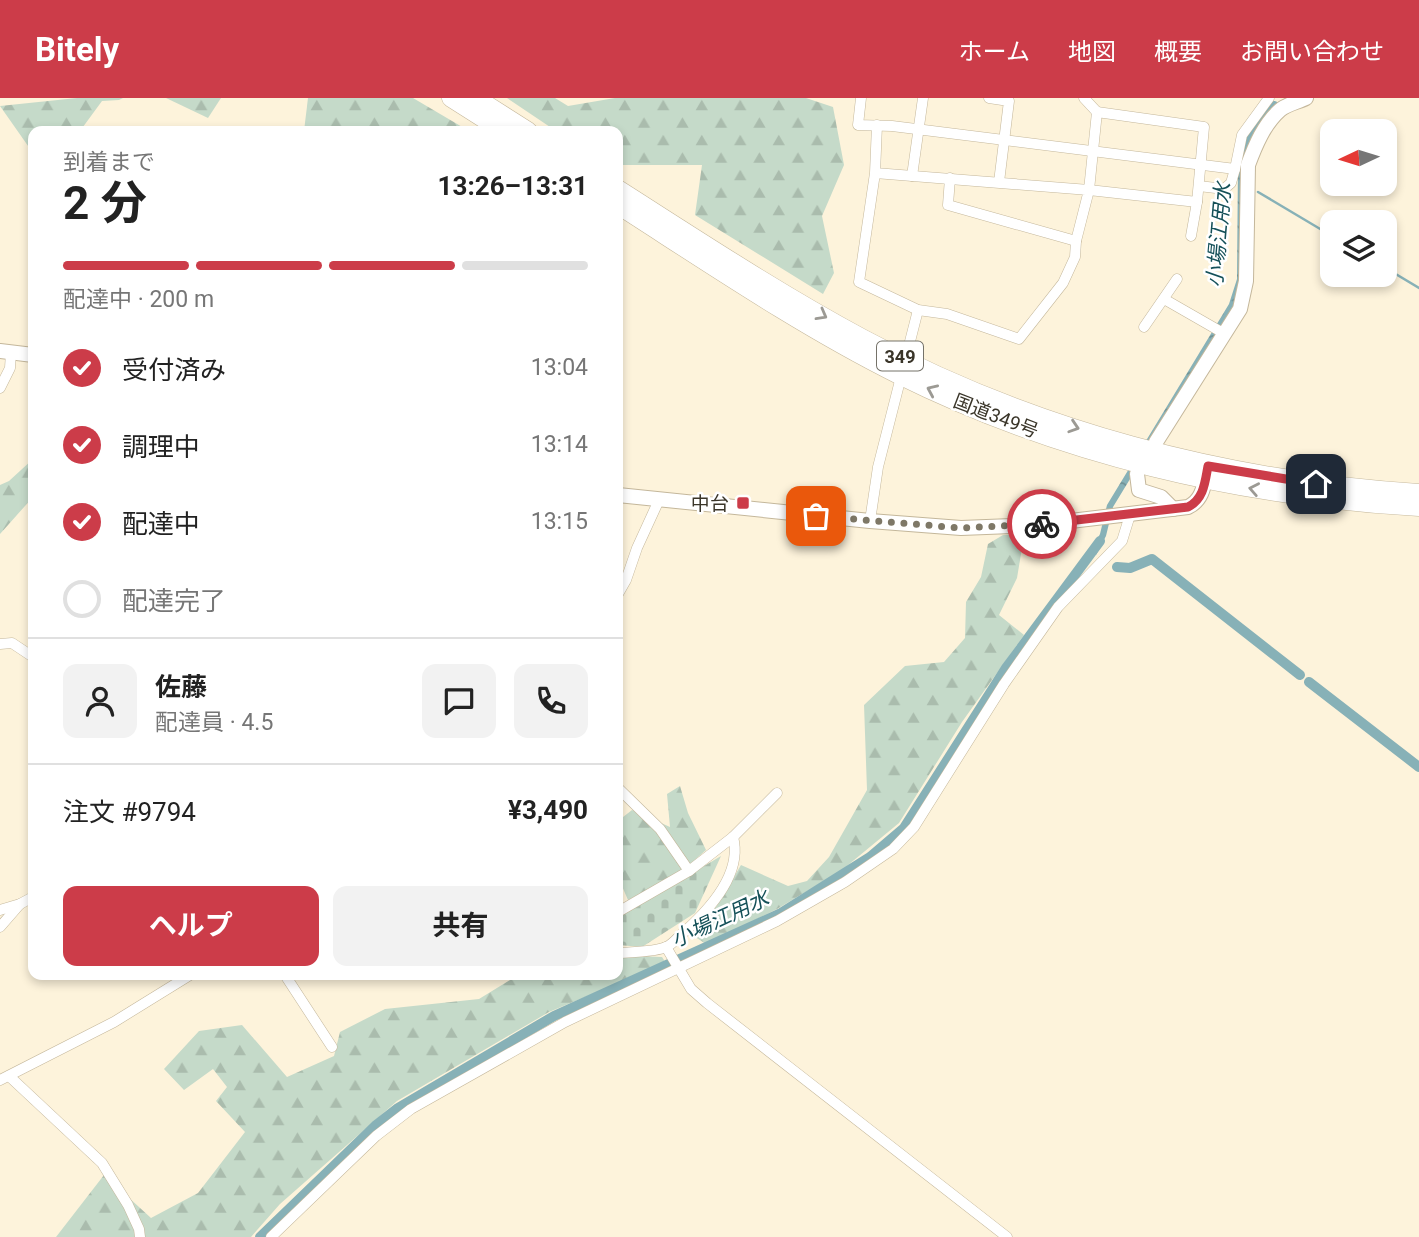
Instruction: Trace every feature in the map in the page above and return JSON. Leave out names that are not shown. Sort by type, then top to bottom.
[{"type":"highway","points":[[451,98],[495,126]]},
{"type":"highway","points":[[476,98],[520,126]]},
{"type":"highway","name":"国道349号","points":[[623,192],[777,291],[865,340],[903,367]]},
{"type":"highway","name":"国道349号","points":[[623,208],[804,324],[903,367],[989,415],[1060,440],[1310,498],[1419,507]]},
{"type":"highway","name":"国道349号","points":[[1207,473],[1419,493]]},
{"type":"street","points":[[861,98],[858,125],[877,125],[1234,169]]},
{"type":"street","points":[[912,176],[923,98]]},
{"type":"street","points":[[989,98],[1009,100],[999,182]]},
{"type":"street","points":[[1084,98],[1097,112],[1204,127],[1202,166],[1191,236]]},
{"type":"street","points":[[1199,186],[1224,190],[1231,183],[1242,135],[1275,102],[1306,98]]},
{"type":"street","points":[[1156,442],[1220,330],[1240,309],[1246,282],[1248,166],[1275,102]]},
{"type":"street","points":[[877,125],[875,173],[859,282],[918,310],[947,314],[1019,339],[1063,283],[1075,257],[1088,190],[1097,112]]},
{"type":"street","points":[[875,173],[1088,190],[1197,202]]},
{"type":"street","points":[[950,178],[948,205],[1076,241]]},
{"type":"street","points":[[1144,327],[1177,279]]},
{"type":"street","points":[[1164,299],[1220,330]]},
{"type":"street","points":[[870,521],[878,467],[918,310]]},
{"type":"street","points":[[0,388],[10,368],[5,352],[28,354]]},
{"type":"street","points":[[623,496],[870,521],[961,528],[995,527],[1130,514],[1195,504],[1200,497],[1207,473]]},
{"type":"street","points":[[1137,474],[1139,490],[1161,497],[1173,509]]},
{"type":"street","points":[[623,585],[659,500]]},
{"type":"street","points":[[271,1237],[376,1136],[411,1109],[673,959],[777,921],[845,882],[893,849],[914,827],[1004,684],[1058,607],[1122,541],[1130,514]]},
{"type":"street","points":[[0,644],[12,643],[28,654]]},
{"type":"street","points":[[623,793],[660,829],[689,871]]},
{"type":"street","points":[[623,909],[689,871],[733,836],[778,793]]},
{"type":"street","points":[[673,959],[713,905],[729,874],[734,855],[733,836]]},
{"type":"street","points":[[0,909],[28,900]]},
{"type":"street","points":[[0,927],[20,904]]},
{"type":"street","points":[[623,954],[673,959]]},
{"type":"street","points":[[673,959],[691,989],[707,1003],[1007,1237]]},
{"type":"street","points":[[140,1237],[139,1228],[128,1205],[102,1163],[5,1078],[114,1022],[182,980]]},
{"type":"street","points":[[288,980],[332,1047]]},
{"type":"green space","points":[[77,98],[123,98],[102,101],[84,126],[28,126],[28,146],[0,106]]},
{"type":"green space","points":[[166,98],[221,98],[208,118]]},
{"type":"green space","points":[[308,98],[413,98],[461,126],[305,126]]},
{"type":"green space","points":[[507,98],[555,98],[568,106],[615,98],[806,98],[833,107],[844,165],[822,216],[834,273],[823,294],[695,215],[702,165],[623,165],[623,126],[549,126]]},
{"type":"green space","points":[[28,464],[28,503],[0,534],[0,485],[9,481]]},
{"type":"green space","points":[[1003,535],[1031,535],[1022,548],[1017,578],[999,615],[1024,635],[962,722],[899,823],[842,870],[777,909],[706,944],[689,933],[716,907],[741,865],[788,886],[807,881],[829,857],[867,790],[864,705],[905,666],[944,662],[965,638],[966,602],[981,577],[988,544]]},
{"type":"green space","points":[[680,786],[688,813],[706,850],[680,873],[628,900],[623,888],[623,817],[632,810],[670,827],[667,794]]},
{"type":"green space","points":[[721,856],[695,913],[642,947],[623,945],[623,906],[627,912]]},
{"type":"green space","points":[[623,957],[662,957],[666,963],[549,1012],[397,1101],[280,1204],[251,1237],[56,1237],[104,1175],[151,1218],[198,1193],[245,1132],[216,1101],[227,1087],[213,1069],[184,1090],[164,1069],[199,1031],[242,1025],[287,1077],[334,1056],[340,1032],[385,1009],[479,999],[510,980],[623,980]]},
{"type":"water","points":[[1238,163],[1244,164],[1242,280],[1234,308],[1113,507],[1106,536],[1096,555],[1091,551],[1100,534],[1107,505],[1229,304],[1237,279]]},
{"type":"waterway","name":"小場江用水","points":[[1242,154],[1253,127],[1274,106]]},
{"type":"waterway","points":[[1258,192],[1320,229]]},
{"type":"waterway","points":[[1397,275],[1419,288]]},
{"type":"waterway","name":"小場江用水","points":[[260,1237],[375,1126],[398,1108],[554,1016],[781,913],[870,857],[904,828],[1006,668],[1100,541]]},
{"type":"waterway","points":[[1117,567],[1130,568],[1152,559],[1300,675]]},
{"type":"waterway","points":[[1309,682],[1419,767]]},
{"type":"way so far","points":[[816,516],[961,528],[1042,524]]},
{"type":"place","name":"中台","points":[[743,503]]},
{"type":"route","points":[[1042,524],[1188,507],[1195,504],[1200,497],[1208,466],[1316,484]]}]
